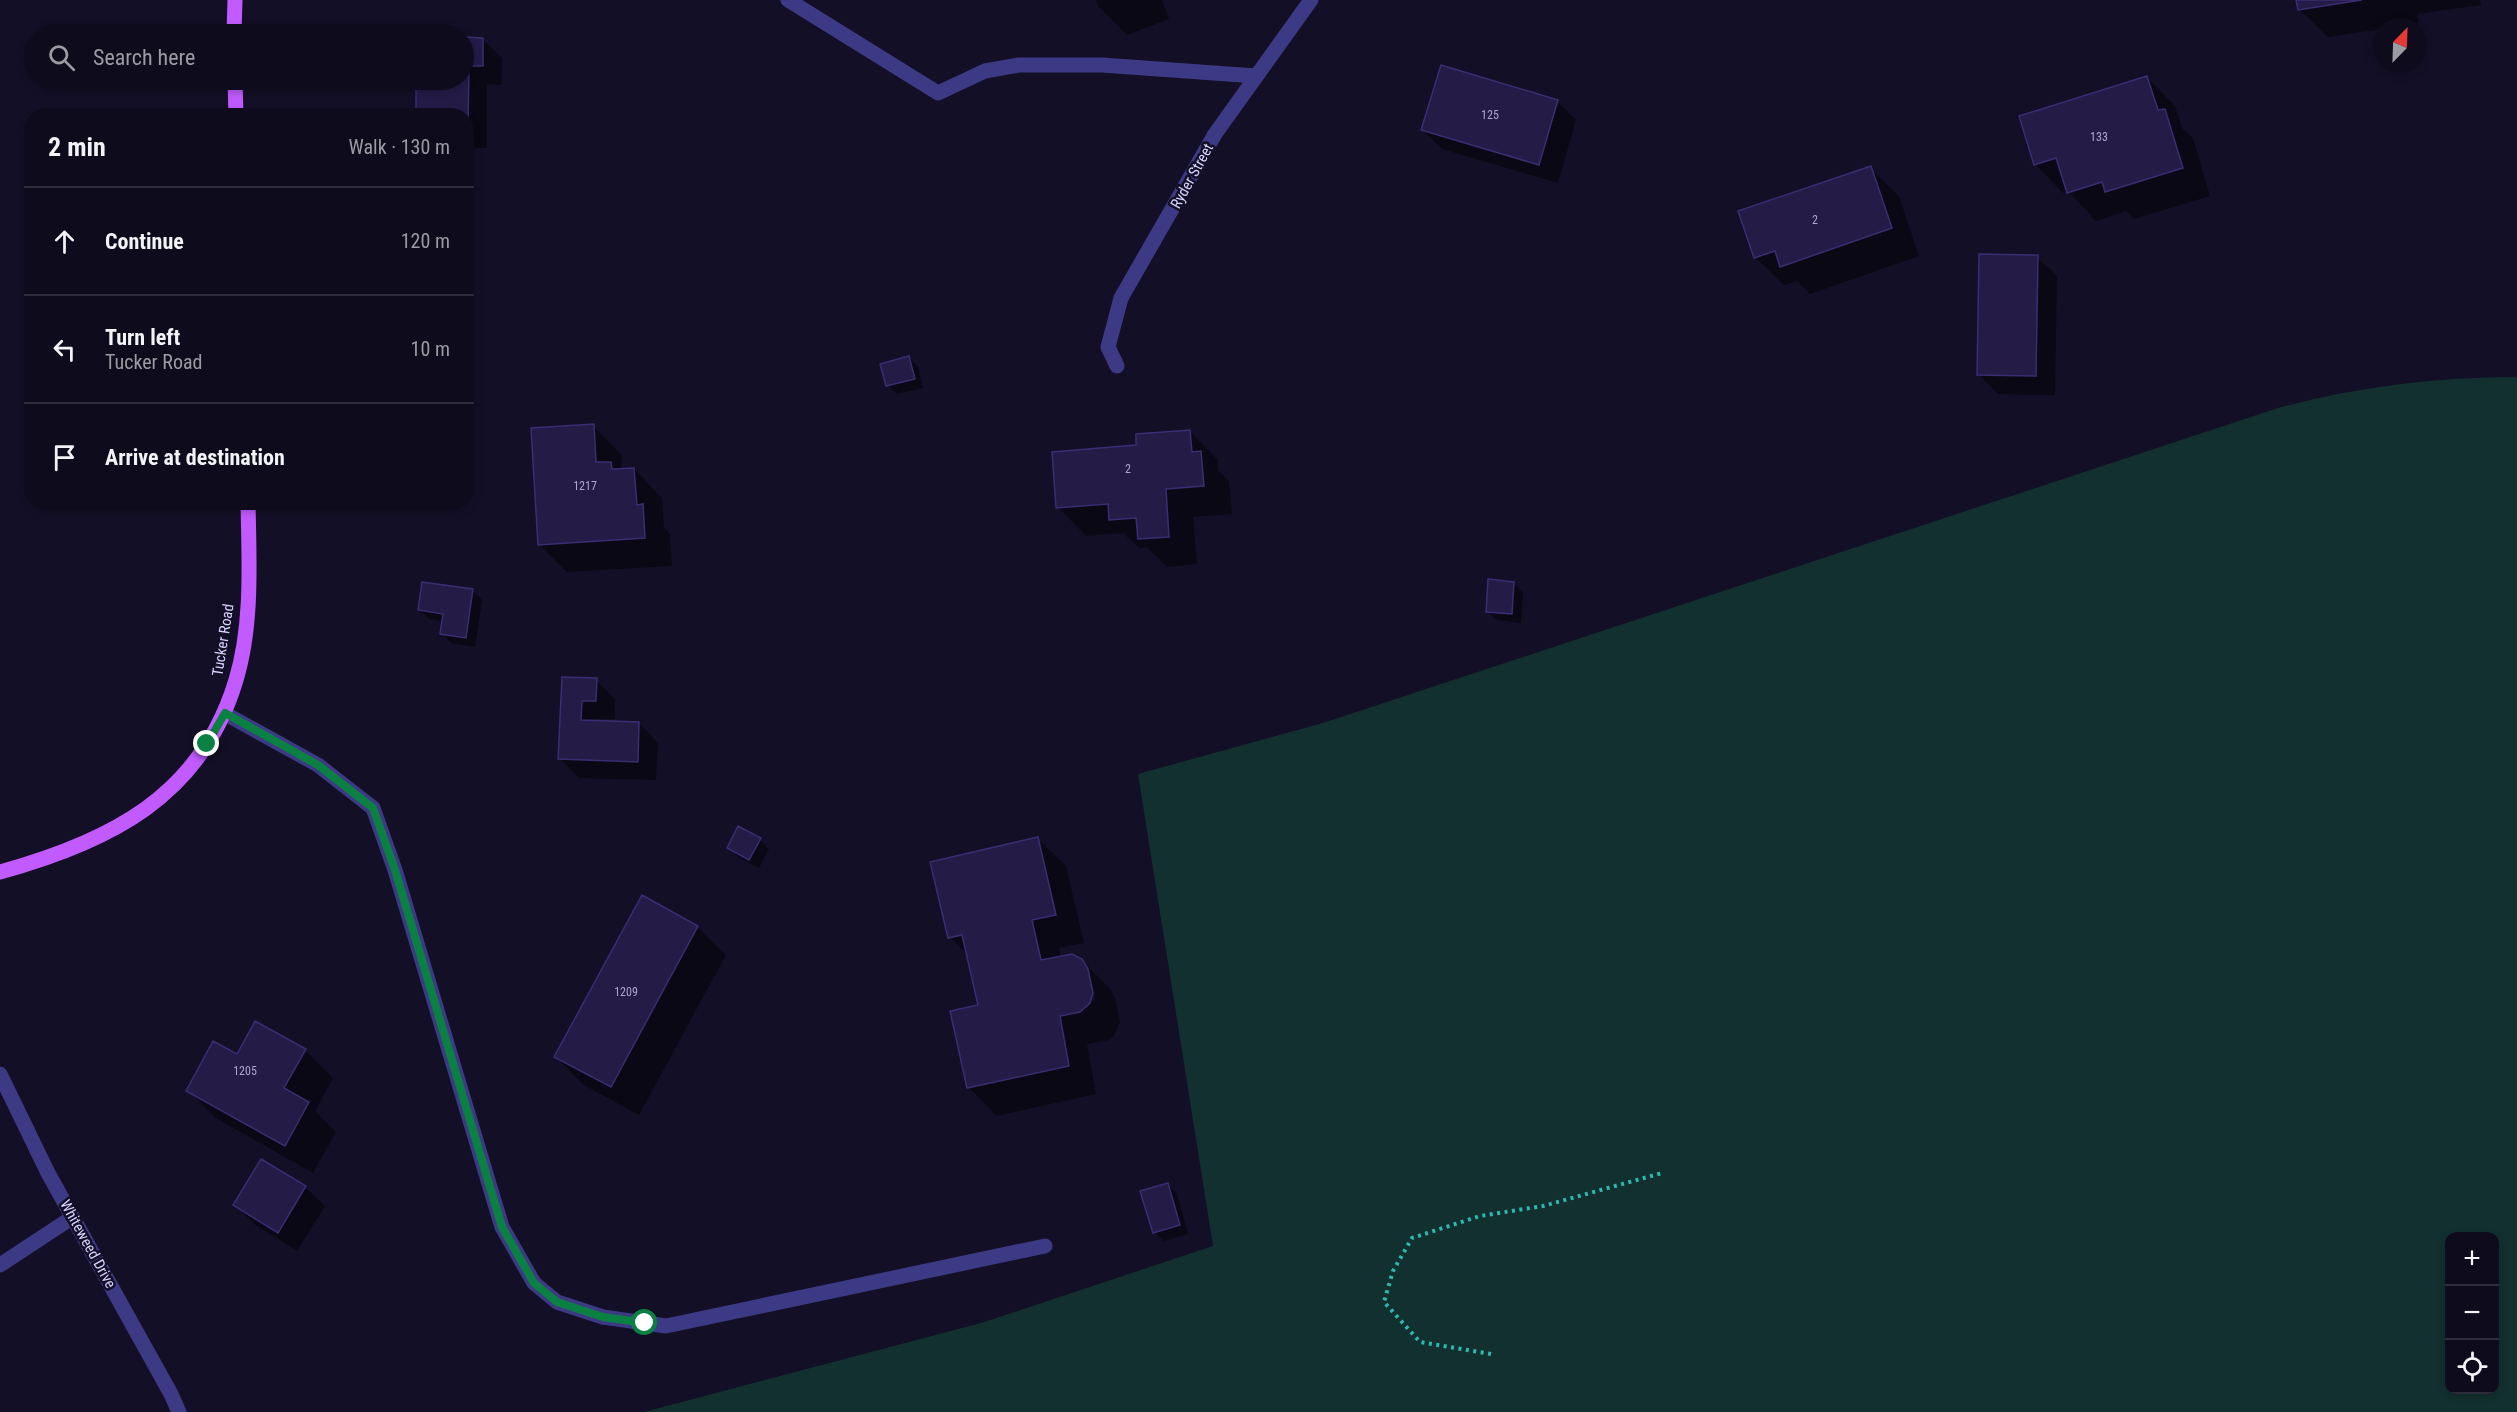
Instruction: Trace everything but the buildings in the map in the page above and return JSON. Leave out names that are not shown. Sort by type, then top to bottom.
[{"type":"main road","points":[[234,24],[235,0]]},
{"type":"main road","points":[[235,90],[236,108]]},
{"type":"main road","name":"Tucker Road","points":[[0,872],[92,841],[129,821],[159,800],[207,744],[225,713],[237,678],[245,635],[248,510]]},
{"type":"street","points":[[788,0],[938,93],[985,71],[1019,65],[1102,65],[1256,76]]},
{"type":"street","name":"Ryder Street","points":[[1117,366],[1108,347],[1121,298],[1215,134],[1311,0]]},
{"type":"street","points":[[225,713],[318,765],[373,808],[395,870],[502,1227],[534,1283],[557,1302],[603,1317],[666,1326],[1045,1246]]},
{"type":"street","name":"Whiteweed Drive","points":[[0,1074],[73,1217],[179,1412]]},
{"type":"street","points":[[0,1265],[73,1217]]},
{"type":"path","points":[[1491,1353],[1420,1342],[1384,1302],[1393,1271],[1412,1238],[1480,1216],[1543,1206],[1662,1173]]},
{"type":"green space","points":[[2517,377],[2517,1412],[644,1412],[981,1323],[1213,1246],[1138,774],[1323,723],[2278,408],[2367,389],[2456,379]]},
{"type":"route","points":[[207,744],[225,713],[318,765],[373,808],[395,870],[502,1227],[534,1283],[557,1302],[603,1317],[645,1323]]}]
